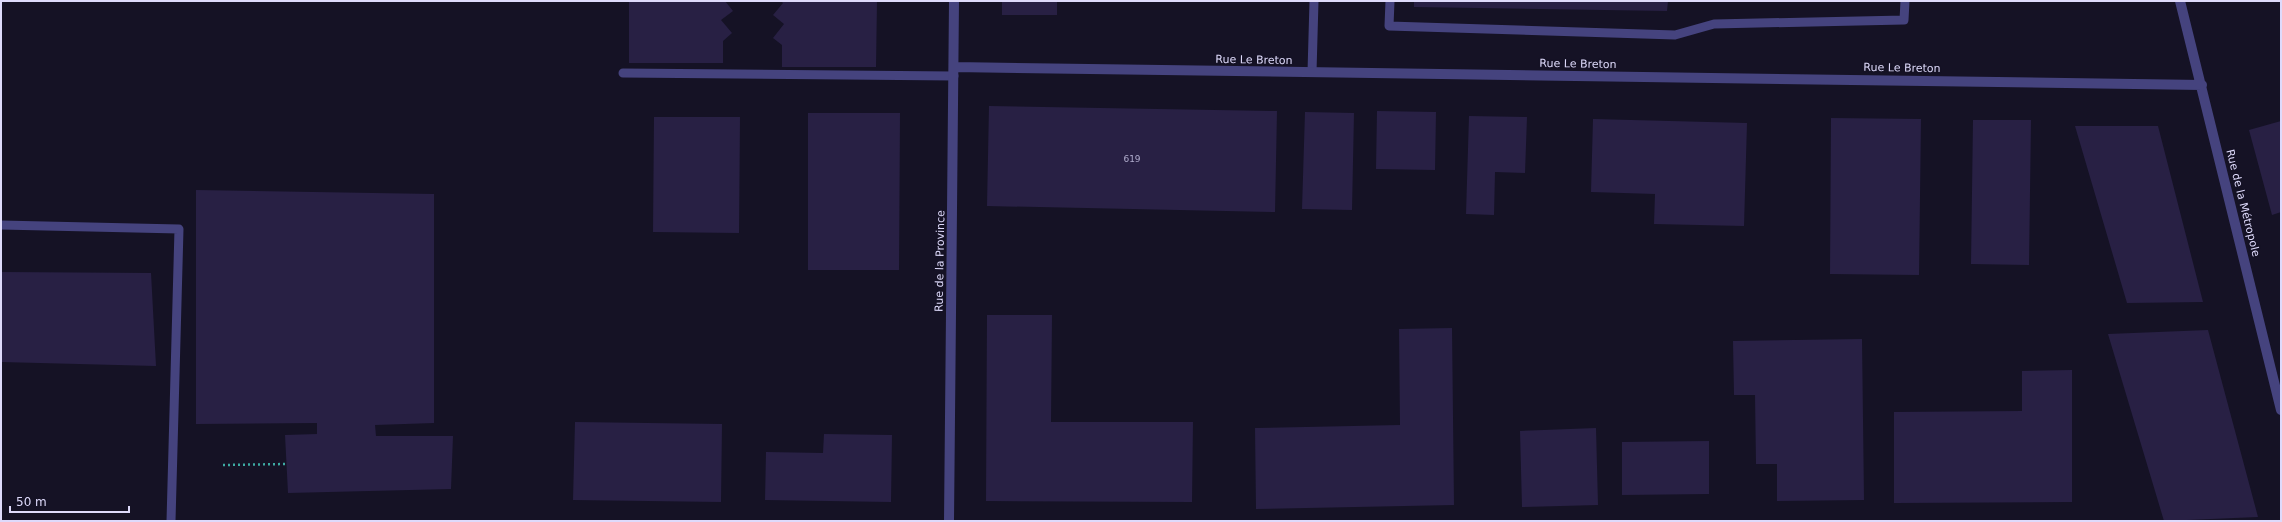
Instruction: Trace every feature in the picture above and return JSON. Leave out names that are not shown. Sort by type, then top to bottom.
[{"type":"street","name":"Rue de la Province","points":[[949,521],[954,1]]},
{"type":"street","name":"Rue de la Métropole","points":[[2180,1],[2202,85],[2281,410]]},
{"type":"street","name":"Rue Le Breton","points":[[954,71],[1312,72],[2202,85]]},
{"type":"lane","points":[[1312,72],[1314,1]]},
{"type":"lane","points":[[1390,1],[1389,26],[1676,35],[1714,24],[1904,20],[1905,1]]},
{"type":"lane","points":[[623,74],[954,71]]},
{"type":"lane","points":[[1,225],[179,229],[171,521]]},
{"type":"path","points":[[223,465],[287,464]]},
{"type":"building","points":[[629,1],[725,1],[733,11],[721,20],[732,33],[723,41],[723,63],[629,63]]},
{"type":"building","points":[[781,1],[877,1],[876,67],[782,67],[782,45],[773,38],[784,24],[773,15],[783,3]]},
{"type":"building","points":[[1002,1],[1057,1],[1057,15],[1002,15]]},
{"type":"building","points":[[1414,1],[1668,1],[1667,11],[1414,7]]},
{"type":"building","points":[[989,106],[1277,111],[1275,212],[987,206]]},
{"type":"building","points":[[1377,111],[1436,112],[1435,170],[1376,169]]},
{"type":"building","points":[[1305,112],[1354,113],[1352,210],[1302,209]]},
{"type":"building","points":[[808,113],[900,113],[899,270],[808,270]]},
{"type":"building","points":[[1469,116],[1527,117],[1525,173],[1495,172],[1494,215],[1466,214]]},
{"type":"building","points":[[654,117],[740,117],[739,233],[653,232]]},
{"type":"building","points":[[1831,118],[1921,119],[1919,275],[1830,274]]},
{"type":"building","points":[[1593,119],[1747,123],[1744,226],[1654,224],[1655,194],[1591,192]]},
{"type":"building","points":[[1973,120],[2031,120],[2029,265],[1971,264]]},
{"type":"building","points":[[2281,121],[2281,212],[2272,215],[2249,130]]},
{"type":"building","points":[[2075,126],[2158,126],[2203,302],[2127,303]]},
{"type":"building","points":[[196,190],[434,194],[434,423],[375,425],[376,436],[453,436],[451,489],[288,493],[285,435],[317,434],[317,423],[196,424]]},
{"type":"building","points":[[1,272],[151,273],[156,366],[1,362]]},
{"type":"building","points":[[987,315],[1052,315],[1051,422],[1193,422],[1192,502],[986,501]]},
{"type":"building","points":[[1452,328],[1454,505],[1256,509],[1255,428],[1400,425],[1399,329]]},
{"type":"building","points":[[2208,330],[2258,517],[2164,521],[2108,334]]},
{"type":"building","points":[[1862,339],[1864,500],[1777,501],[1777,464],[1756,464],[1755,395],[1734,395],[1733,341]]},
{"type":"building","points":[[2072,370],[2072,502],[1894,503],[1894,412],[2022,411],[2022,371]]},
{"type":"building","points":[[575,422],[722,424],[721,502],[573,500]]},
{"type":"building","points":[[1596,428],[1598,505],[1522,507],[1520,431]]},
{"type":"building","points":[[824,434],[892,435],[891,502],[765,500],[766,452],[823,453]]},
{"type":"building","points":[[1709,441],[1709,494],[1622,495],[1622,442]]}]
